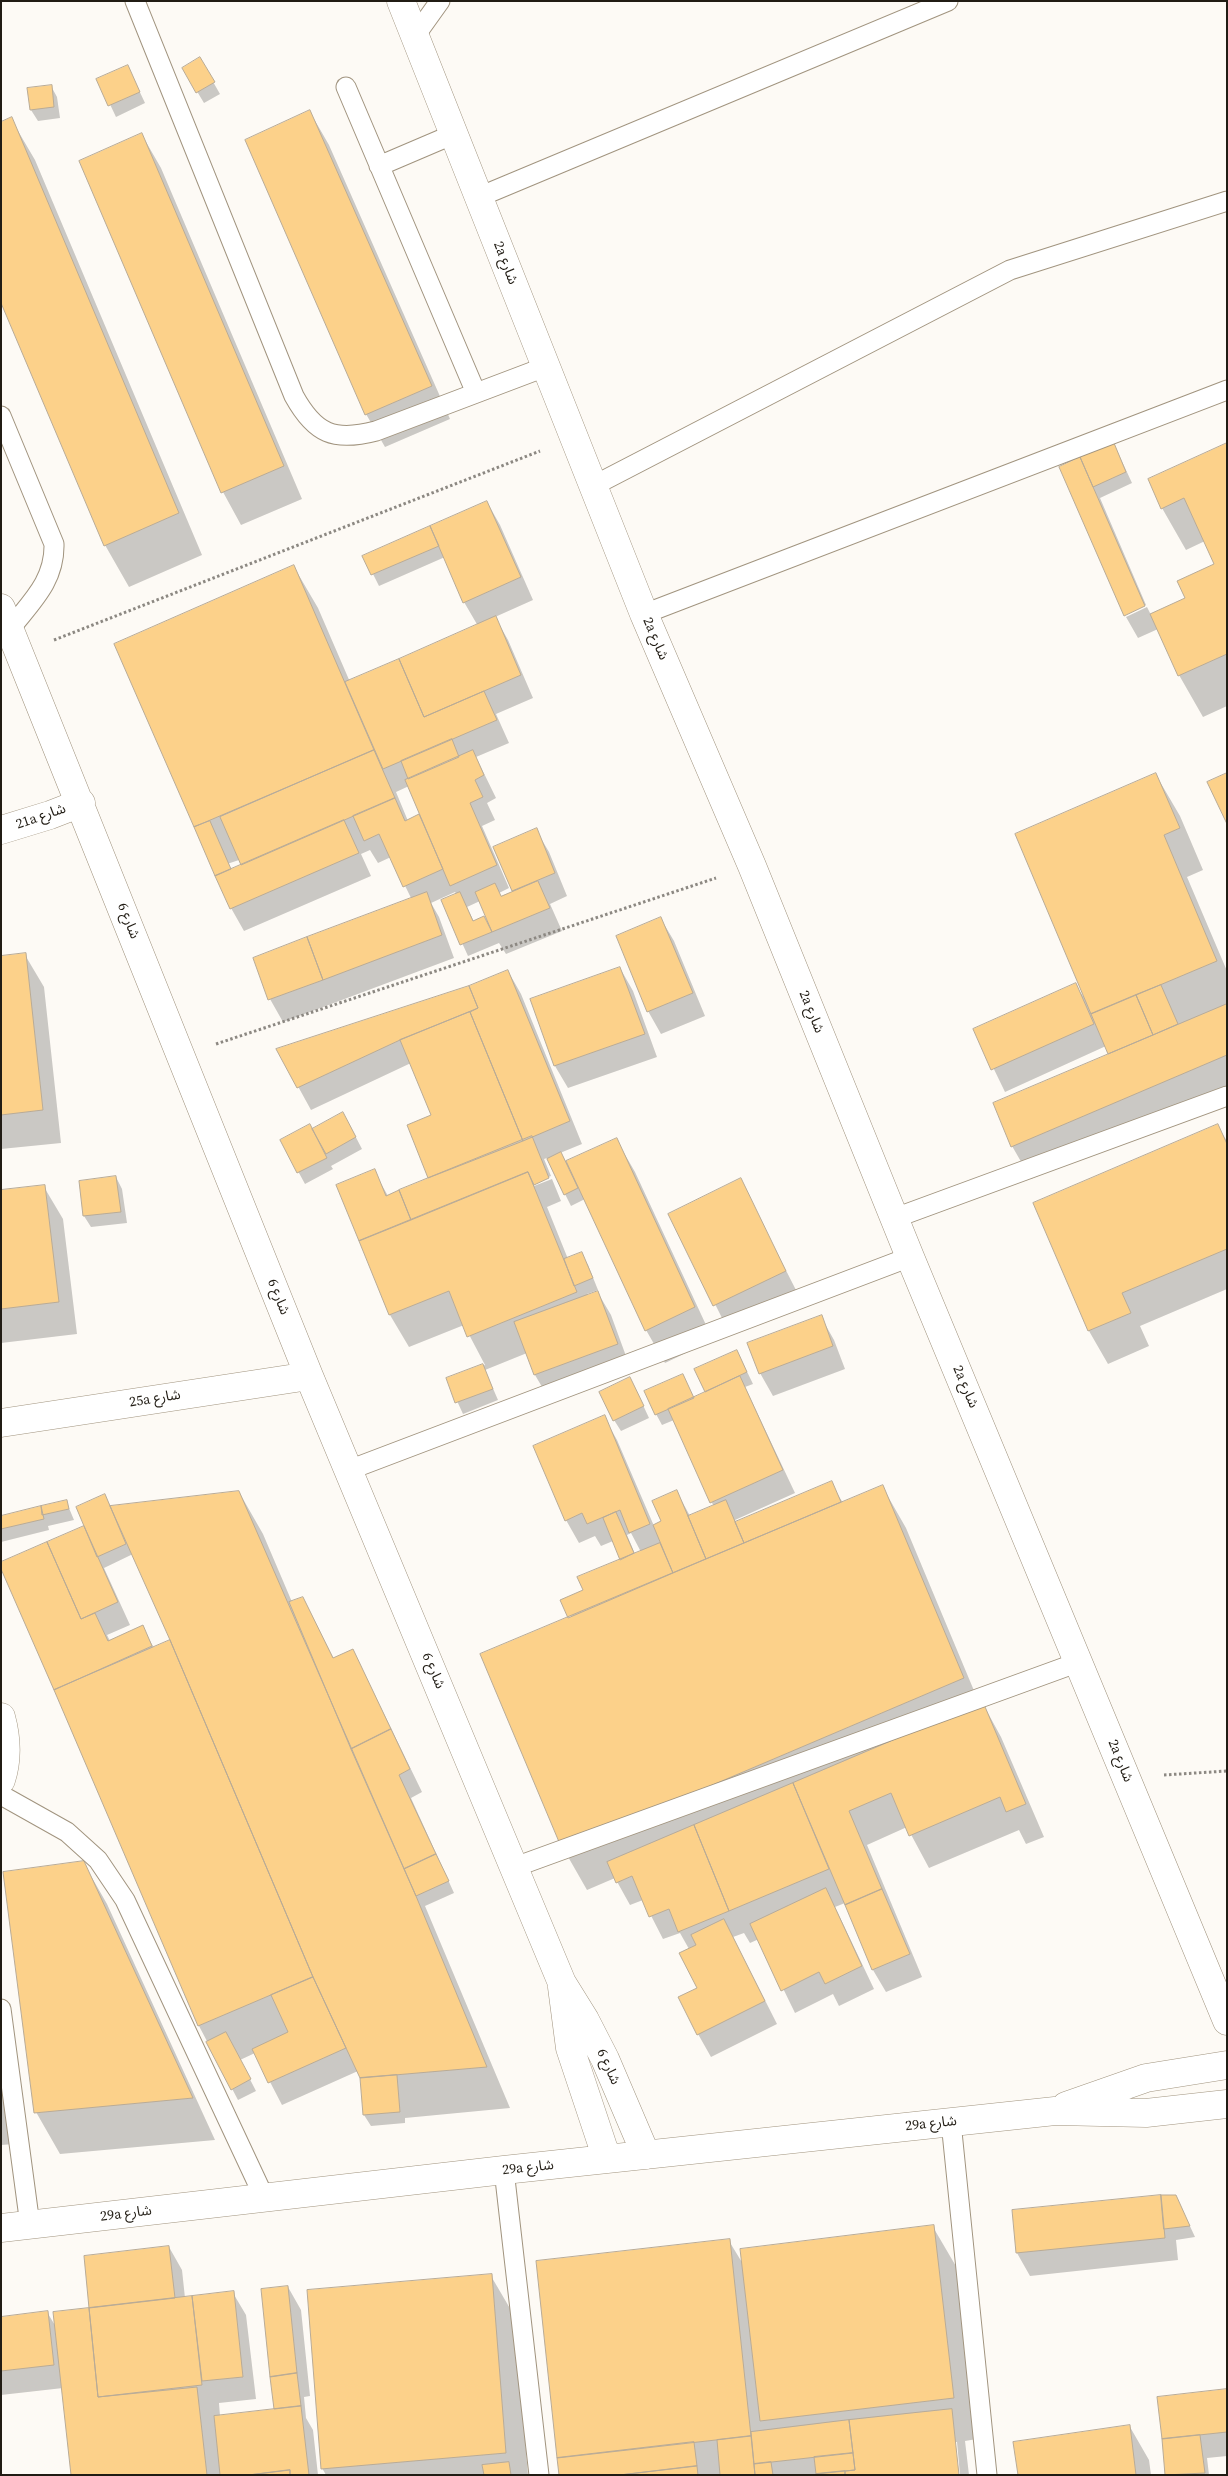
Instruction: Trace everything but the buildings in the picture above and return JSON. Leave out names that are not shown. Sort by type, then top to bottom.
[{"type":"street","name":"2a شارع","points":[[401,1],[644,614],[752,866],[910,1257],[1227,2021]]},
{"type":"street","name":"شارع 6","points":[[10,630],[183,1055],[310,1376],[562,1983],[585,2020],[605,2059],[646,2155]]},
{"type":"street","name":"21a شارع","points":[[1,830],[50,816],[81,803]]},
{"type":"street","name":"25a شارع","points":[[1,1423],[310,1376]]},
{"type":"street","points":[[1,1717],[5,1730],[6,1763],[1,1780]]},
{"type":"street","name":"شارع 6","points":[[562,1983],[570,2048],[607,2159]]},
{"type":"street","name":"29a شارع","points":[[1055,2111],[1146,2078],[1227,2064]]},
{"type":"street","name":"29a شارع","points":[[1,2228],[504,2170],[1055,2111],[1146,2112],[1227,2104]]},
{"type":"lane","points":[[135,1],[290,387],[306,418],[326,432],[351,437],[376,431],[545,367]]},
{"type":"lane","points":[[415,36],[440,1]]},
{"type":"lane","points":[[479,197],[948,1]]},
{"type":"lane","points":[[346,87],[476,393]]},
{"type":"lane","points":[[379,166],[454,134]]},
{"type":"lane","points":[[593,486],[1010,270],[1227,201]]},
{"type":"lane","points":[[644,614],[1227,390]]},
{"type":"lane","points":[[1,416],[54,544],[54,559],[51,573],[10,630]]},
{"type":"lane","points":[[894,1218],[1227,1096]]},
{"type":"lane","points":[[349,1470],[910,1257]]},
{"type":"lane","points":[[515,1867],[1079,1662]]},
{"type":"lane","points":[[1,1795],[67,1832],[98,1860],[125,1900],[264,2197]]},
{"type":"lane","points":[[1,2008],[30,2225]]},
{"type":"lane","points":[[951,2122],[988,2475]]},
{"type":"lane","points":[[504,2170],[539,2475]]},
{"type":"path","points":[[10,630],[574,438]]},
{"type":"path","points":[[183,1055],[752,866]]},
{"type":"path","points":[[1126,1776],[1213,1774],[1227,1771]]}]
